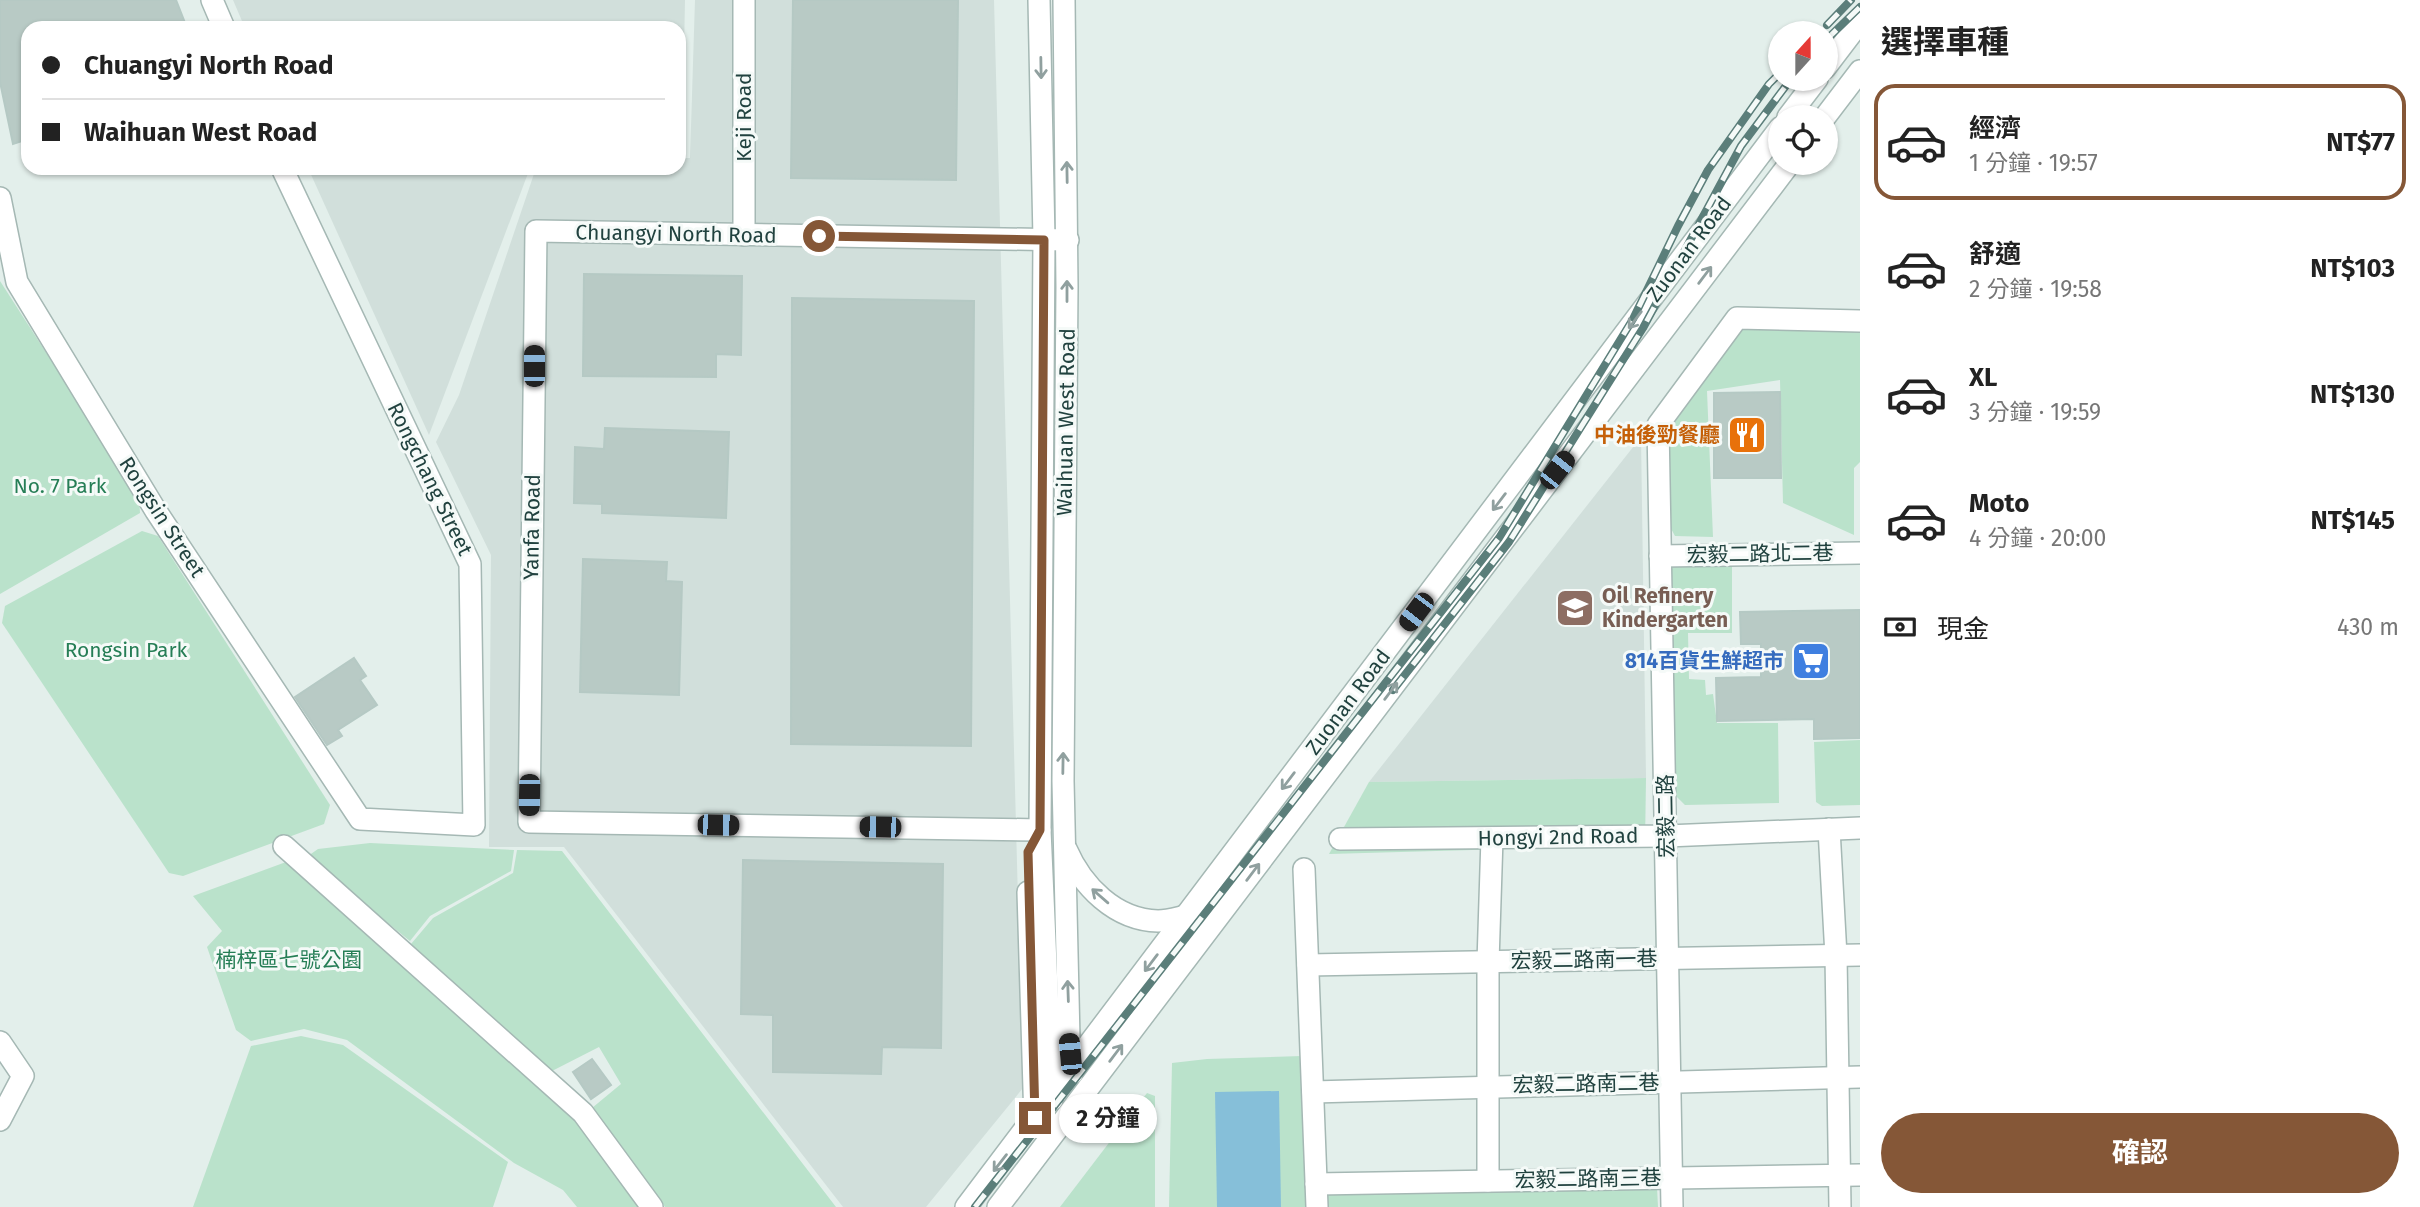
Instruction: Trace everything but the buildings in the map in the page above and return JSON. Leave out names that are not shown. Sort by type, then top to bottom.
[{"type":"street","points":[[212,0],[221,21]]},
{"type":"street","name":"Keji Road","points":[[744,0],[744,235]]},
{"type":"street","name":"Waihuan West Road","points":[[1039,0],[1044,240],[1040,830],[1053,1136]]},
{"type":"street","name":"Waihuan West Road","points":[[1064,0],[1068,240],[1063,843],[1075,1108]]},
{"type":"street","points":[[1838,51],[1860,22]]},
{"type":"street","points":[[1834,105],[1860,71]]},
{"type":"street","points":[[1797,105],[1808,91]]},
{"type":"street","name":"Zuonan Road","points":[[966,1207],[1768,144]]},
{"type":"street","name":"Rongchang Street","points":[[285,175],[470,564],[474,825],[359,819]]},
{"type":"street","name":"Zuonan Road","points":[[998,1207],[1781,175]]},
{"type":"street","name":"Rongsin Street","points":[[0,198],[18,282],[156,511],[359,819]]},
{"type":"street","name":"Chuangyi North Road","points":[[536,231],[1068,240]]},
{"type":"street","name":"Yanfa Road","points":[[536,231],[529,822],[1040,830]]},
{"type":"street","name":"宏毅二路","points":[[1672,1207],[1658,425],[1737,318],[1860,321]]},
{"type":"street","name":"宏毅二路北二巷","points":[[1660,556],[1860,553]]},
{"type":"street","name":"Hongyi 2nd Road","points":[[1340,839],[1667,835],[1860,828]]},
{"type":"street","points":[[1829,829],[1836,956],[1838,1078],[1850,1175],[1840,1207]]},
{"type":"street","name":"Waihuan West Road","points":[[1036,1157],[1028,852],[1040,830]]},
{"type":"street","points":[[1488,1181],[1488,962],[1492,838]]},
{"type":"street","name":"Waihuan West Road","points":[[1063,843],[1074,867],[1090,886],[1102,899],[1124,913],[1160,921],[1186,916]]},
{"type":"street","points":[[284,846],[583,1113],[652,1207]]},
{"type":"street","points":[[1304,869],[1317,1207]]},
{"type":"street","name":"宏毅二路南一巷","points":[[1308,965],[1860,955]]},
{"type":"street","points":[[0,1042],[23,1076],[0,1121]]},
{"type":"street","name":"宏毅二路南二巷","points":[[1312,1092],[1860,1077]]},
{"type":"street","name":"宏毅二路南三巷","points":[[1316,1184],[1850,1175]]},
{"type":"shaded area","points":[[233,0],[685,0],[685,21],[242,21]]},
{"type":"shaded area","points":[[695,0],[994,0],[1023,1088],[926,1207],[843,1207],[564,847],[489,847],[491,555],[436,442],[459,395],[534,175],[686,175],[686,158],[690,158]]},
{"type":"shaded area","points":[[311,175],[527,175],[429,435]]},
{"type":"shaded area","name":"Oil Refinery Kindergarten","points":[[1641,437],[1646,778],[1369,782]]},
{"type":"green space","name":"No. 7 Park","points":[[0,281],[139,497],[140,513],[0,594]]},
{"type":"green space","points":[[1860,324],[1860,462],[1854,468],[1854,535],[1783,503],[1780,380],[1707,391],[1713,537],[1675,536],[1668,523],[1666,428],[1740,326]]},
{"type":"green space","name":"Rongsin Park","points":[[142,531],[158,536],[330,805],[324,824],[183,876],[169,873],[2,623],[5,606]]},
{"type":"green space","points":[[1675,565],[1732,565],[1732,633],[1688,633],[1689,679],[1705,680],[1706,695],[1713,694],[1717,723],[1778,723],[1779,803],[1685,805],[1676,796],[1666,576]]},
{"type":"green space","points":[[1860,740],[1860,805],[1822,806],[1816,802],[1814,742]]},
{"type":"green space","points":[[1646,778],[1645,845],[1329,854],[1369,782]]},
{"type":"green space","points":[[370,843],[514,850],[511,871],[430,916],[410,941],[308,856],[318,849]]},
{"type":"green space","points":[[517,850],[562,851],[836,1207],[665,1207],[592,1108],[621,1084],[599,1047],[552,1071],[411,944],[433,918],[513,873]]},
{"type":"green space","name":"楠梓區七號公園","points":[[286,862],[575,1121],[640,1207],[577,1207],[563,1190],[514,1163],[347,1040],[304,1029],[251,1041],[236,1030],[207,947],[222,931],[193,896]]},
{"type":"green space","points":[[301,1036],[343,1045],[508,1162],[493,1207],[193,1207],[251,1046]]},
{"type":"green space","points":[[1302,1056],[1308,1207],[1169,1207],[1172,1063],[1207,1059]]},
{"type":"green space","points":[[1147,1093],[1155,1096],[1155,1207],[1060,1207]]},
{"type":"green space","points":[[1657,1187],[1658,1207],[1325,1207],[1325,1194]]},
{"type":"water","points":[[1279,1091],[1281,1207],[1217,1207],[1215,1092]]},
{"type":"railway","points":[[1831,21],[1851,0]]},
{"type":"railway","points":[[1838,28],[1860,7]]},
{"type":"railway","points":[[975,1207],[1499,538],[1633,319],[1708,170],[1768,85]]},
{"type":"railway","points":[[1393,690],[1509,542],[1643,328],[1741,146],[1782,91]]},
{"type":"place","name":"中油後勁餐廳","points":[[1747,435]]},
{"type":"place","name":"Oil Refinery Kindergarten","points":[[1575,608]]},
{"type":"place","name":"814百貨生鮮超市","points":[[1811,661]]},
{"type":"route","points":[[819,236],[1044,240],[1040,830],[1028,852],[1035,1118]]}]
